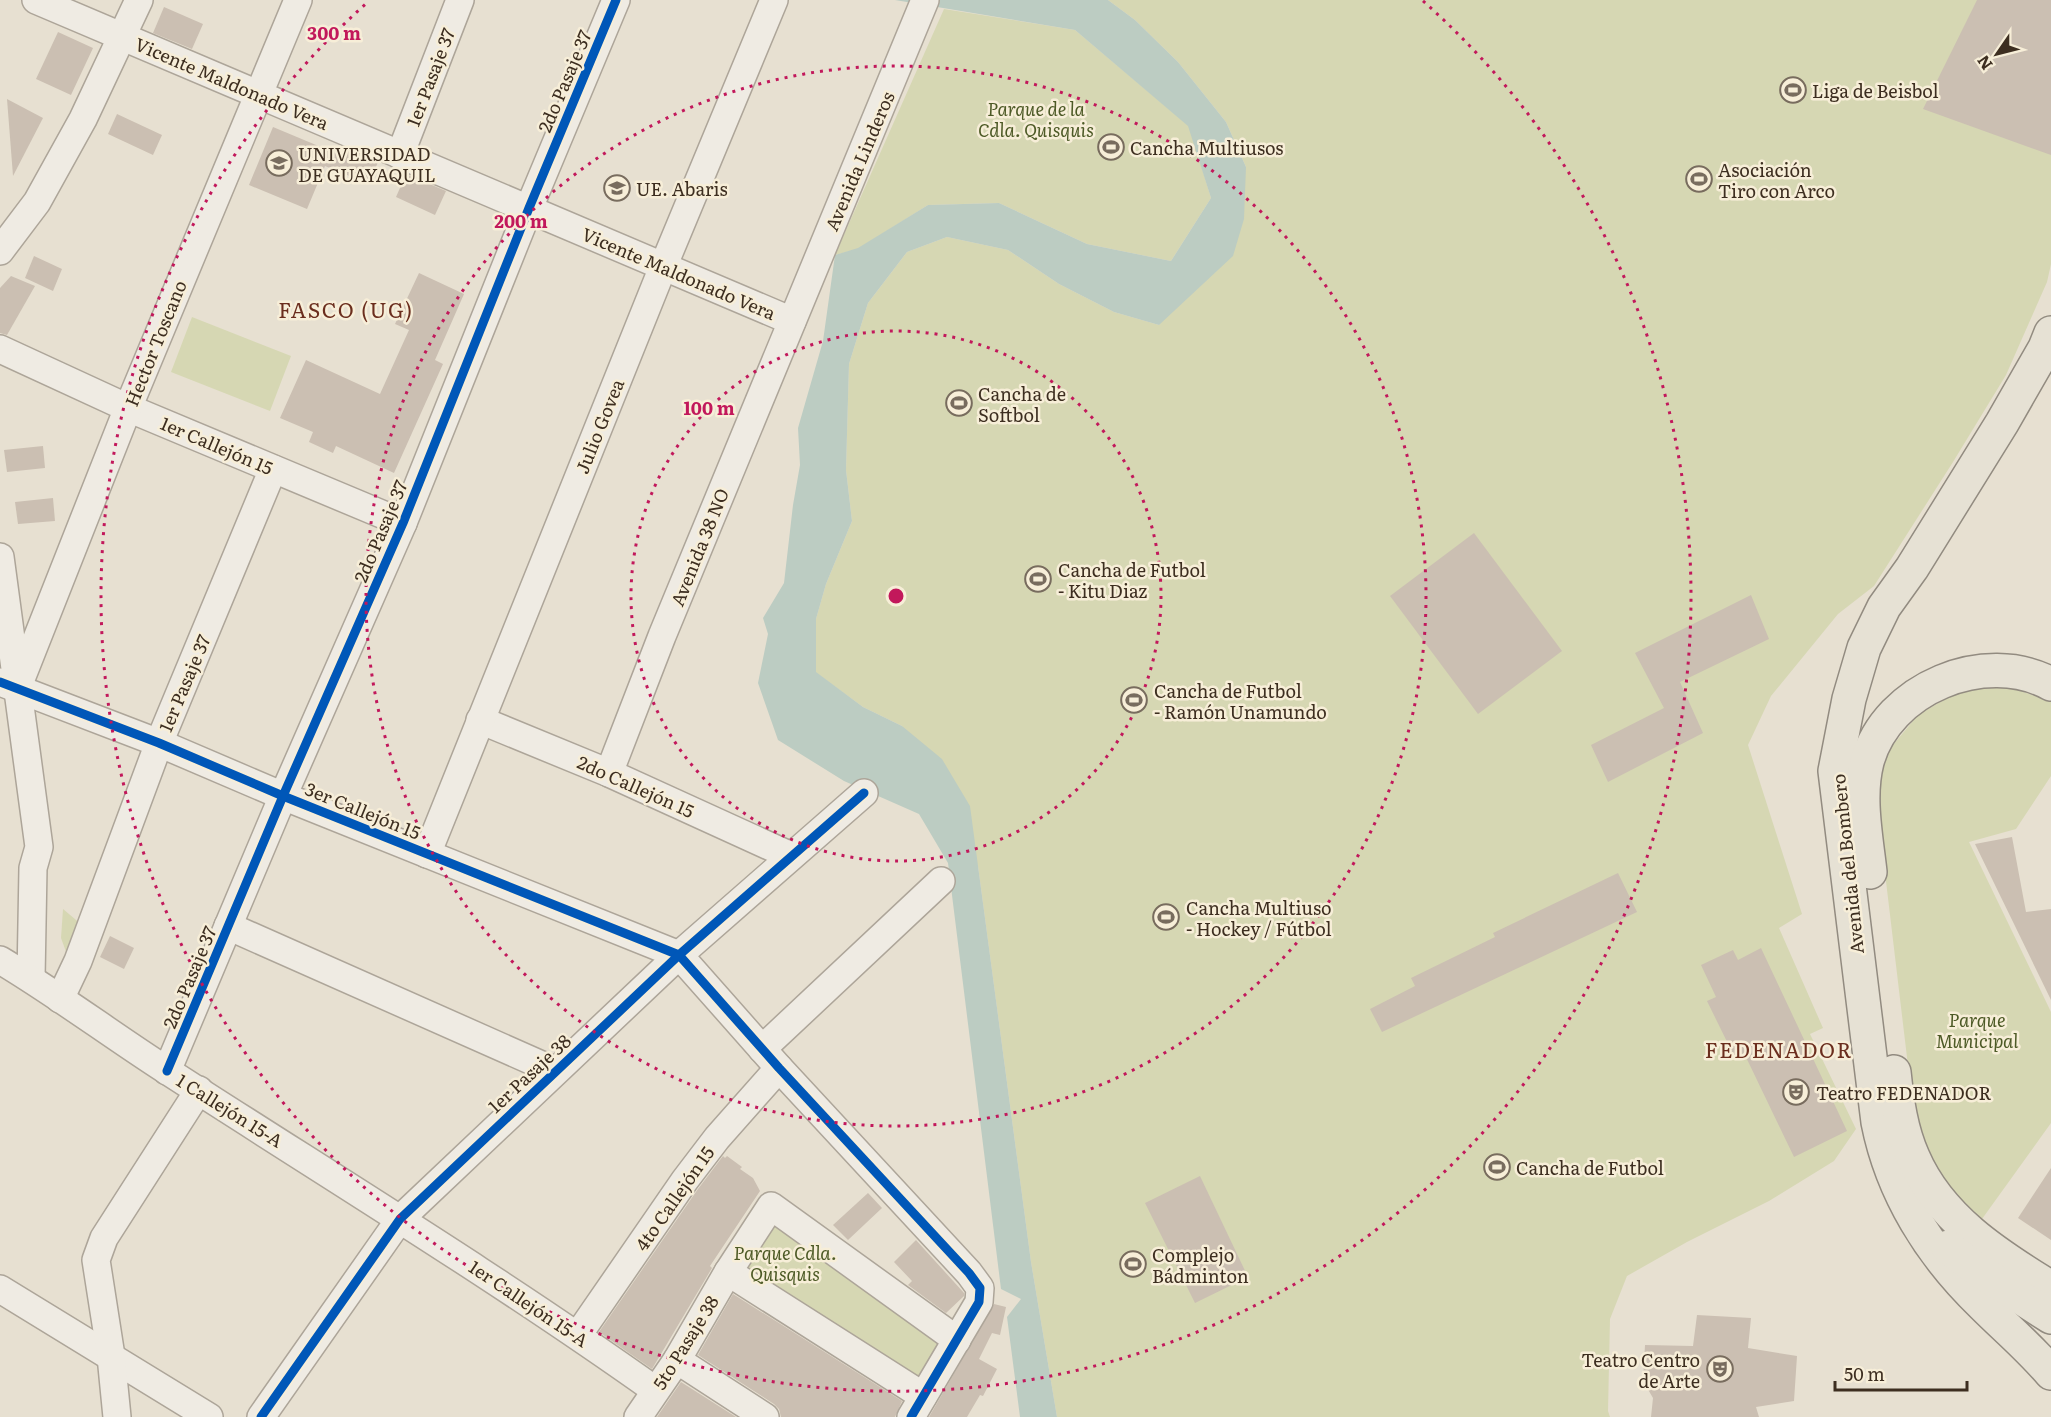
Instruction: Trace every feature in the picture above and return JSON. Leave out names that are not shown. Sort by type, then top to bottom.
[{"type":"main road","name":"Avenida del Bombero","points":[[2051,333],[2010,410],[1912,568],[1884,607],[1864,648],[1849,699],[1835,771],[1878,1122],[1883,1146],[1900,1193],[1946,1266],[1982,1305],[2035,1354],[2051,1373]]},
{"type":"main road","points":[[2051,684],[2018,671],[1999,670],[1959,674],[1940,682],[1902,708],[1888,722],[1875,741],[1867,761],[1863,784],[1863,811],[1897,1099],[1913,1157],[1924,1180],[1963,1227],[2051,1288]]},
{"type":"main road","name":"Avenida del Bombero","points":[[1918,1224],[1976,1268],[2051,1317]]},
{"type":"street","name":"Vicente Maldonado Vera","points":[[36,0],[792,321]]},
{"type":"street","points":[[0,251],[37,202],[83,119],[140,0]]},
{"type":"street","name":"Hector Toscano","points":[[6,697],[298,0]]},
{"type":"street","name":"1er Pasaje 37","points":[[400,155],[460,0]]},
{"type":"street","name":"2do Pasaje 37","points":[[167,1071],[283,796],[403,523],[529,208],[616,0]]},
{"type":"street","name":"Julio Govea","points":[[427,854],[663,267],[774,0]]},
{"type":"street","name":"Avenida Linderos","points":[[792,321],[925,0]]},
{"type":"street","name":"Avenida 38 NO","points":[[609,773],[662,636],[792,321]]},
{"type":"street","name":"1er Callejón 15","points":[[0,350],[128,408],[403,523]]},
{"type":"street","name":"1er Pasaje 37","points":[[60,999],[78,961],[159,743],[273,469]]},
{"type":"street","points":[[0,557],[6,697],[22,849],[33,868],[31,978]]},
{"type":"street","name":"3er Callejón 15","points":[[6,697],[159,743],[283,796],[680,955]]},
{"type":"street","name":"2do Callejón 15","points":[[480,720],[609,773],[791,856]]},
{"type":"street","name":"1er Pasaje 38","points":[[261,1417],[400,1219],[680,955],[864,793]]},
{"type":"street","name":"4to Callejón 15","points":[[578,1335],[771,1058],[941,881]]},
{"type":"street","points":[[228,926],[555,1071]]},
{"type":"street","points":[[680,955],[953,1256],[980,1288],[979,1302],[917,1407],[728,1272]]},
{"type":"street","name":"1 Callejón 15-A","points":[[0,960],[31,978],[167,1071],[400,1219]]},
{"type":"street","points":[[117,1417],[111,1356],[96,1260],[104,1238],[199,1090]]},
{"type":"street","name":"5to Pasaje 38","points":[[638,1417],[677,1360],[728,1272],[771,1206],[957,1340]]},
{"type":"street","name":"1er Callejón 15-A","points":[[400,1219],[578,1335],[655,1390]]},
{"type":"street","points":[[0,1289],[208,1417]]},
{"type":"street","points":[[677,1360],[765,1417]]},
{"type":"green space","points":[[1108,0],[2051,0],[2051,264],[2047,282],[2006,375],[1874,586],[1838,614],[1771,696],[1748,745],[1802,914],[1779,928],[1823,1028],[1810,1034],[1856,1129],[1834,1161],[1769,1201],[1687,1242],[1627,1276],[1610,1319],[1608,1411],[1610,1417],[1057,1417],[1031,1262],[978,866],[902,726],[863,707],[815,672],[816,619],[826,584],[852,521],[846,470],[849,364],[868,303],[907,252],[947,237],[1008,250],[1059,284],[1114,312],[1159,325],[1246,167],[1226,122],[1178,62],[1135,20]]},
{"type":"green space","name":"Parque de la Cdla. Quisquis","points":[[944,9],[1075,30],[1189,126],[1211,198],[1171,261],[1087,244],[999,203],[928,205],[858,249],[835,255]]},
{"type":"green space","points":[[192,317],[291,356],[270,411],[171,372]]},
{"type":"green space","name":"Parque Municipal","points":[[2008,686],[2051,702],[2051,776],[2016,829],[1969,842],[2051,1012],[2051,1123],[1982,1219],[1934,1174],[1914,1116],[1875,789],[1887,752],[1918,715],[1961,690]]},
{"type":"green space","points":[[63,909],[82,925],[69,960],[61,938]]},
{"type":"green space","name":"Parque Cdla. Quisquis","points":[[771,1206],[957,1340],[923,1396],[728,1272]]},
{"type":"shaded area","points":[[895,0],[1108,0],[1135,20],[1178,62],[1226,122],[1246,167],[1244,219],[1233,256],[1159,325],[1114,312],[1059,284],[1008,250],[947,237],[907,252],[868,303],[849,364],[846,470],[852,521],[826,584],[816,619],[816,672],[863,707],[902,726],[942,759],[970,806],[1031,1262],[1057,1417],[1020,1417],[1007,1317],[1021,1299],[1001,1289],[948,863],[919,814],[844,781],[778,740],[758,683],[768,634],[763,618],[784,583],[800,465],[798,428],[823,341],[835,255],[858,248],[928,205],[999,203],[1087,244],[1171,261],[1211,198],[1188,126],[1075,30]]},
{"type":"building","points":[[1977,0],[2051,0],[2051,155],[1923,109]]},
{"type":"building","points":[[164,7],[203,24],[192,49],[153,33]]},
{"type":"building","points":[[58,32],[93,48],[71,95],[36,79]]},
{"type":"building","points":[[7,99],[43,118],[13,176]]},
{"type":"building","points":[[117,114],[162,135],[153,155],[108,134]]},
{"type":"building","points":[[273,127],[340,155],[343,148],[378,162],[369,184],[325,166],[307,209],[249,185]]},
{"type":"building","points":[[406,174],[446,191],[435,215],[396,197]]},
{"type":"building","points":[[34,256],[62,269],[53,291],[25,278]]},
{"type":"building","points":[[419,273],[464,294],[435,360],[443,364],[394,473],[336,446],[333,453],[309,442],[313,432],[280,418],[306,360],[380,394],[409,330],[395,324]]},
{"type":"building","points":[[11,276],[35,286],[7,335],[0,333],[0,288]]},
{"type":"building","points":[[43,446],[45,468],[7,472],[4,450]]},
{"type":"building","points":[[53,498],[55,521],[18,524],[15,502]]},
{"type":"building","points":[[1474,533],[1562,651],[1478,714],[1390,596]]},
{"type":"building","points":[[1751,595],[1769,639],[1680,682],[1703,733],[1608,782],[1591,745],[1664,708],[1635,653]]},
{"type":"building","points":[[2012,837],[2026,912],[2051,909],[2051,1000],[1975,844]]},
{"type":"building","points":[[1618,873],[1637,912],[1382,1032],[1370,1009],[1415,986],[1411,978],[1495,937],[1493,933]]},
{"type":"building","points":[[110,936],[134,948],[124,969],[100,957]]},
{"type":"building","points":[[1761,948],[1847,1131],[1794,1157],[1744,1053],[1735,1058],[1707,1001],[1716,997],[1701,965],[1733,950],[1738,960]]},
{"type":"building","points":[[723,1156],[725,1158],[727,1156],[742,1167],[740,1169],[753,1178],[760,1191],[710,1266],[712,1268],[652,1369],[599,1332]]},
{"type":"building","points":[[2051,1168],[2051,1240],[2018,1218]]},
{"type":"building","points":[[1200,1176],[1248,1277],[1195,1303],[1145,1203]]},
{"type":"building","points":[[868,1193],[882,1208],[848,1240],[833,1225]]},
{"type":"building","points":[[916,1240],[964,1293],[964,1296],[946,1313],[908,1285],[912,1281],[894,1262]]},
{"type":"building","points":[[733,1294],[902,1401],[895,1417],[781,1417],[779,1409],[774,1404],[698,1355]]},
{"type":"building","points":[[994,1304],[1006,1307],[1000,1335],[992,1333],[979,1359],[997,1369],[983,1396],[980,1395],[967,1417],[929,1417]]},
{"type":"building","name":"Teatro Centro de Arte","points":[[1697,1315],[1751,1318],[1748,1348],[1797,1356],[1794,1401],[1756,1407],[1759,1417],[1651,1417],[1653,1398],[1643,1381],[1645,1345],[1693,1346]]},
{"type":"building","points":[[681,1382],[736,1417],[657,1417]]},
{"type":"cycle path","points":[[167,1071],[283,796],[403,523],[529,208],[616,0]]},
{"type":"cycle path","points":[[0,682],[159,743],[283,796],[679,955],[779,1068],[969,1273],[980,1288],[979,1302],[911,1417]]},
{"type":"cycle path","points":[[261,1417],[400,1219],[679,955],[864,793]]},
{"type":"place","name":"Liga de Beisbol","points":[[1793,90]]},
{"type":"place","name":"Cancha Multiusos","points":[[1111,147]]},
{"type":"place","name":"UNIVERSIDAD DE GUAYAQUIL","points":[[279,163]]},
{"type":"place","name":"Asociación Tiro con Arco","points":[[1699,179]]},
{"type":"place","name":"UE. Abaris","points":[[617,188]]},
{"type":"place","name":"Cancha de Softbol","points":[[959,403]]},
{"type":"place","name":"Cancha de Futbol - Kitu Diaz","points":[[1038,579]]},
{"type":"place","name":"Cancha de Futbol - Ramón Unamundo","points":[[1134,700]]},
{"type":"place","name":"Cancha Multiuso - Hockey / Fútbol","points":[[1166,917]]},
{"type":"place","name":"Teatro FEDENADOR","points":[[1796,1092]]},
{"type":"place","name":"Cancha de Futbol","points":[[1497,1167]]},
{"type":"place","name":"Complejo Bádminton","points":[[1133,1264]]},
{"type":"place","name":"Teatro Centro de Arte","points":[[1720,1369]]},
{"type":"district","name":"FASCO (UG)","points":[[346,308]]},
{"type":"district","name":"FEDENADOR","points":[[1779,1048]]}]
